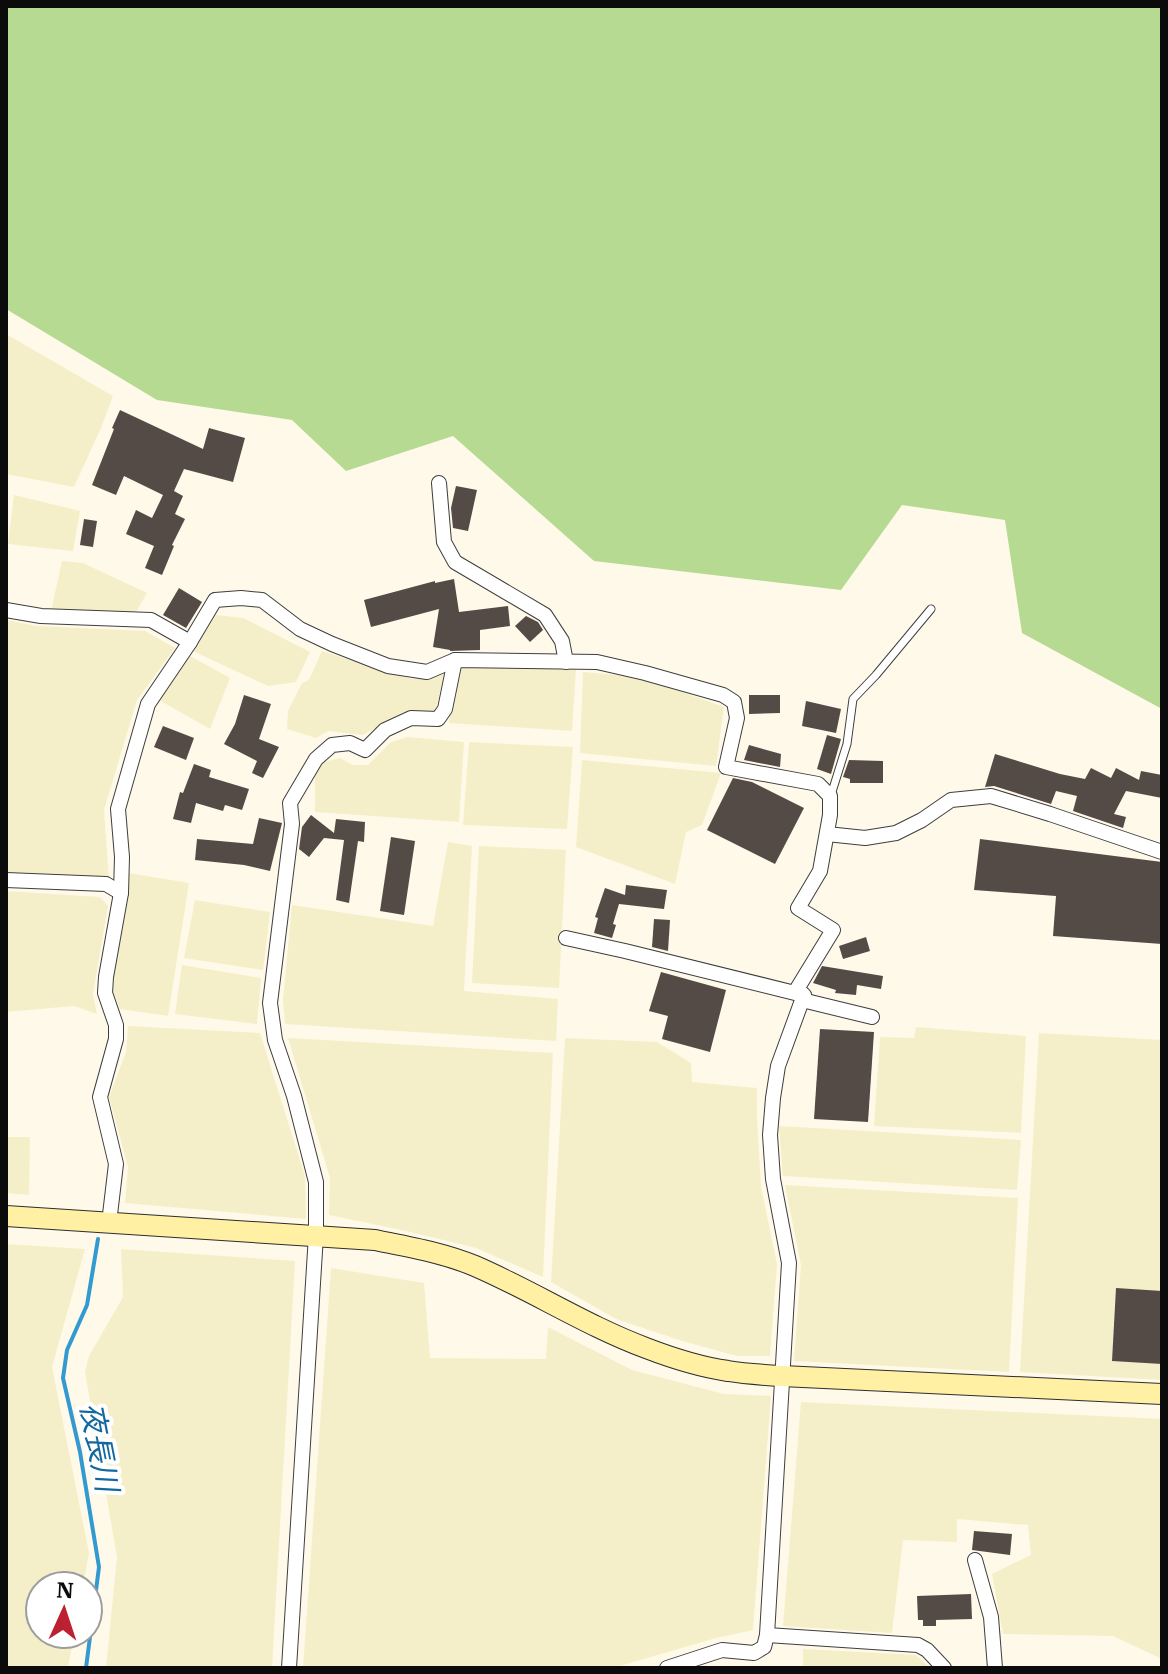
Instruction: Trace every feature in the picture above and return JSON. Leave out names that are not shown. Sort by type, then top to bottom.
[{"type":"street","points":[[439,483],[444,542],[455,562],[545,615],[562,641],[566,662]]},
{"type":"street","points":[[109,1223],[116,1164],[100,1097],[116,1039],[116,1025],[105,993],[121,893],[118,809],[148,704],[215,600],[262,600],[300,629],[388,666],[427,672],[455,660],[597,662],[723,695],[734,702],[737,718],[726,767],[818,784],[830,796],[820,871],[798,908],[833,930],[797,989],[803,997]]},
{"type":"street","points":[[6,610],[41,616],[151,620],[190,642]]},
{"type":"street","points":[[289,1668],[316,1235],[316,1182],[294,1096],[275,1040],[270,1003],[292,824],[290,803],[316,759],[332,745],[350,743],[365,750],[385,730],[411,718],[438,719],[445,709],[455,660]]},
{"type":"street","points":[[827,834],[865,838],[896,833],[951,800],[991,796],[1162,852]]},
{"type":"street","points":[[6,880],[106,884],[121,893]]},
{"type":"street","points":[[566,938],[872,1017]]},
{"type":"street","points":[[667,1668],[722,1650],[754,1653],[764,1647],[767,1635],[789,1263],[773,1179],[770,1135],[778,1066],[803,997]]},
{"type":"street","points":[[6,1216],[316,1235],[375,1240],[432,1252],[494,1274],[647,1349],[728,1371],[1162,1394]]},
{"type":"street","points":[[975,1560],[991,1617],[995,1668]]},
{"type":"street","points":[[767,1635],[918,1645],[944,1668]]},
{"type":"lane","points":[[830,796],[847,744],[853,699],[931,609]]},
{"type":"shaded area","points":[[6,334],[113,396],[74,487],[6,474]]},
{"type":"shaded area","points":[[14,495],[80,511],[73,551],[8,544]]},
{"type":"shaded area","points":[[62,561],[83,563],[147,593],[136,612],[51,611]]},
{"type":"shaded area","points":[[216,615],[243,618],[310,652],[296,682],[268,686],[193,651]]},
{"type":"shaded area","points":[[6,620],[37,626],[145,631],[175,648],[137,700],[104,810],[109,880],[6,875]]},
{"type":"shaded area","points":[[322,651],[411,679],[445,673],[434,714],[404,712],[363,735],[328,731],[316,738],[287,729],[288,711],[302,683],[309,680]]},
{"type":"shaded area","points":[[190,656],[230,678],[210,729],[159,700]]},
{"type":"shaded area","points":[[453,661],[576,669],[572,731],[449,723]]},
{"type":"shaded area","points":[[583,672],[640,677],[724,707],[716,766],[580,753]]},
{"type":"shaded area","points":[[408,737],[464,742],[459,822],[315,812],[315,767],[340,758],[353,765],[368,765],[391,742]]},
{"type":"shaded area","points":[[469,742],[573,747],[567,829],[463,825]]},
{"type":"shaded area","points":[[582,760],[721,773],[702,825],[686,832],[675,884],[576,847]]},
{"type":"shaded area","points":[[448,842],[472,846],[464,991],[558,999],[556,1041],[285,1024],[283,1000],[292,905],[433,926]]},
{"type":"shaded area","points":[[479,846],[566,850],[559,988],[472,983]]},
{"type":"shaded area","points":[[128,873],[189,883],[168,1016],[120,1009],[111,988]]},
{"type":"shaded area","points":[[6,891],[100,897],[108,906],[93,994],[97,1014],[74,1006],[6,1012]]},
{"type":"shaded area","points":[[195,900],[270,912],[263,970],[184,958]]},
{"type":"shaded area","points":[[182,965],[261,978],[257,1024],[175,1014]]},
{"type":"shaded area","points":[[128,1026],[260,1033],[305,1176],[306,1219],[125,1203],[128,1167],[109,1097],[126,1052]]},
{"type":"shaded area","points":[[916,1027],[1026,1036],[1021,1133],[874,1126],[880,1037],[914,1038]]},
{"type":"shaded area","points":[[1039,1033],[1162,1040],[1162,1380],[1020,1372]]},
{"type":"shaded area","points":[[288,1038],[553,1053],[543,1277],[476,1248],[329,1215],[330,1178]]},
{"type":"shaded area","points":[[565,1038],[657,1042],[691,1063],[692,1082],[757,1088],[761,1187],[777,1264],[770,1356],[737,1356],[616,1319],[551,1282]]},
{"type":"shaded area","points":[[779,1126],[1021,1140],[1017,1190],[783,1176]]},
{"type":"shaded area","points":[[6,1137],[30,1137],[29,1195],[6,1193]]},
{"type":"shaded area","points":[[785,1185],[1018,1198],[1009,1372],[794,1361],[801,1265]]},
{"type":"shaded area","points":[[6,1244],[85,1249],[52,1367],[89,1553],[86,1570],[24,1570],[24,1650],[71,1650],[68,1668],[6,1668]]},
{"type":"shaded area","points":[[121,1249],[295,1261],[272,1668],[106,1668],[117,1557],[85,1372],[89,1356],[123,1297]]},
{"type":"shaded area","points":[[331,1268],[424,1283],[430,1358],[546,1359],[548,1327],[632,1370],[724,1394],[771,1396],[753,1630],[613,1668],[303,1668]]},
{"type":"shaded area","points":[[801,1402],[1162,1419],[1162,1659],[1113,1636],[1003,1634],[992,1574],[1031,1555],[1028,1525],[957,1519],[957,1542],[903,1540],[892,1633],[783,1626]]},
{"type":"shaded area","points":[[803,1649],[916,1655],[930,1668],[803,1668]]},
{"type":"green space","points":[[6,6],[1162,6],[1162,709],[1022,633],[1005,520],[902,505],[841,590],[594,561],[453,436],[346,471],[292,420],[157,400],[6,309]]},
{"type":"building","points":[[120,410],[203,449],[209,428],[245,438],[233,482],[184,469],[174,491],[183,496],[175,514],[185,519],[162,575],[145,568],[154,546],[126,534],[136,510],[152,518],[163,495],[124,476],[116,495],[92,485]]},
{"type":"building","points":[[456,486],[477,490],[468,531],[453,528],[451,508]]},
{"type":"building","points":[[84,519],[97,521],[93,547],[80,545]]},
{"type":"building","points":[[454,579],[459,612],[508,606],[510,626],[480,630],[480,650],[450,651],[433,647],[439,609],[371,627],[364,600]]},
{"type":"building","points":[[179,588],[202,602],[186,628],[163,615]]},
{"type":"building","points":[[526,616],[538,622],[543,630],[530,642],[515,626]]},
{"type":"building","points":[[244,695],[271,704],[259,739],[279,747],[263,778],[252,773],[257,761],[224,744],[235,724]]},
{"type":"building","points":[[749,695],[780,695],[780,713],[749,714]]},
{"type":"building","points":[[806,701],[841,709],[836,733],[802,726]]},
{"type":"building","points":[[163,726],[194,738],[186,760],[154,747]]},
{"type":"building","points":[[827,735],[841,739],[831,774],[817,769]]},
{"type":"building","points":[[749,745],[781,754],[780,767],[744,760]]},
{"type":"building","points":[[995,754],[1085,779],[1091,768],[1111,778],[1116,768],[1139,780],[1141,771],[1162,775],[1162,798],[1126,791],[1114,814],[1126,817],[1123,828],[1073,811],[1077,796],[1056,791],[1051,804],[994,786],[985,787]]},
{"type":"building","points":[[849,760],[883,761],[883,783],[850,783],[850,779],[843,777]]},
{"type":"building","points":[[194,764],[211,770],[209,777],[249,789],[242,810],[225,805],[223,811],[196,803],[191,823],[173,819],[180,792],[183,793]]},
{"type":"building","points":[[733,778],[752,782],[804,808],[775,864],[707,830]]},
{"type":"building","points":[[311,815],[334,833],[336,819],[365,822],[364,842],[358,841],[349,903],[336,900],[344,840],[324,838],[309,857],[299,849],[302,827]]},
{"type":"building","points":[[259,818],[282,823],[270,871],[195,860],[197,839],[253,844]]},
{"type":"building","points":[[391,837],[415,841],[404,915],[380,911]]},
{"type":"building","points":[[980,839],[1162,862],[1162,944],[1053,936],[1056,896],[974,890]]},
{"type":"building","points":[[626,885],[667,890],[664,909],[619,904],[612,938],[594,933],[598,918],[595,917],[605,888],[625,895]]},
{"type":"building","points":[[654,919],[670,920],[668,951],[652,947]]},
{"type":"building","points":[[866,937],[870,951],[843,959],[839,946]]},
{"type":"building","points":[[822,966],[883,976],[881,989],[857,985],[856,995],[835,993],[836,990],[813,983]]},
{"type":"building","points":[[661,972],[726,990],[710,1052],[662,1039],[668,1016],[649,1011]]},
{"type":"building","points":[[820,1029],[874,1032],[868,1122],[814,1119]]},
{"type":"building","points":[[1116,1288],[1162,1291],[1162,1364],[1112,1361]]},
{"type":"building","points":[[974,1531],[1012,1534],[1010,1555],[972,1550]]},
{"type":"building","points":[[971,1594],[972,1619],[936,1620],[936,1626],[923,1626],[923,1620],[918,1620],[917,1596]]},
{"type":"waterway","name":"夜長川","points":[[86,1668],[99,1567],[80,1452],[63,1378],[67,1350],[87,1305],[98,1239]]}]
